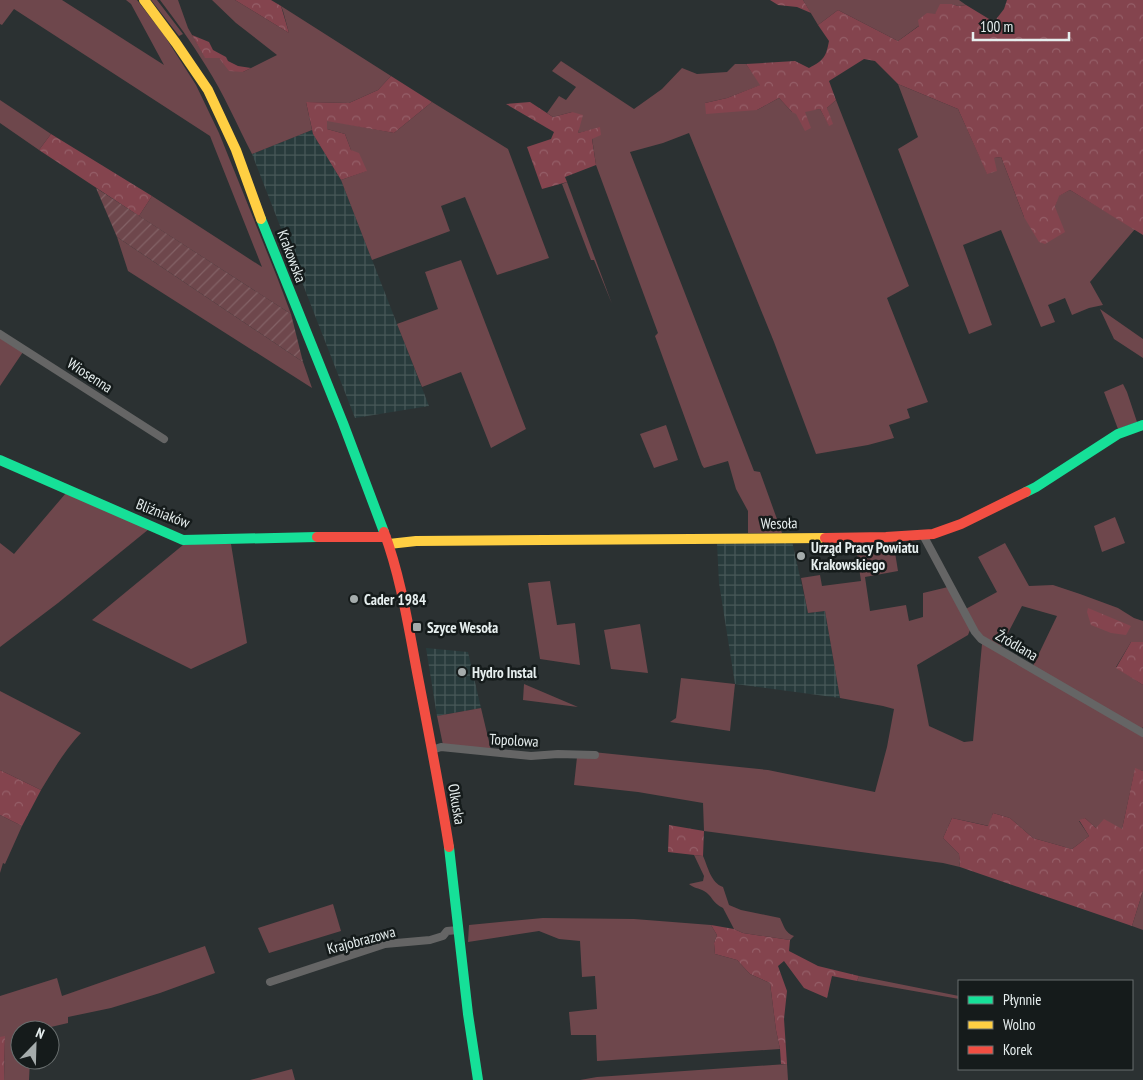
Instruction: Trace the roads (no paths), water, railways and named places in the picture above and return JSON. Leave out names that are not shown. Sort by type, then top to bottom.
[{"type":"street","name":"Krakowska","points":[[144,0],[208,90],[236,150],[387,540]]},
{"type":"street","name":"Wiosenna","points":[[0,334],[164,439]]},
{"type":"street","name":"Wesoła","points":[[387,540],[886,537],[922,535],[943,531],[961,524],[1036,487],[1118,434],[1135,426],[1143,425]]},
{"type":"street","name":"Bliźniaków","points":[[1,463],[184,540],[288,537],[387,540]]},
{"type":"street","name":"Źródlana","points":[[922,535],[975,632],[981,639],[1143,733]]},
{"type":"street","name":"Olkuska","points":[[387,540],[407,616],[432,750],[450,857],[468,1014],[478,1080]]},
{"type":"street","name":"Topolowa","points":[[432,750],[440,747],[531,756],[558,754],[596,755]]},
{"type":"street","name":"Krajobrazowa","points":[[270,982],[385,944],[430,940],[443,936],[447,931],[458,930]]},
{"type":"place","name":"Urząd Pracy Powiatu Krakowskiego","points":[[801,556]]},
{"type":"place","name":"Cader 1984","points":[[354,599]]},
{"type":"place","name":"Szyce Wesoła","points":[[417,627]]},
{"type":"place","name":"Hydro Instal","points":[[462,672]]}]
